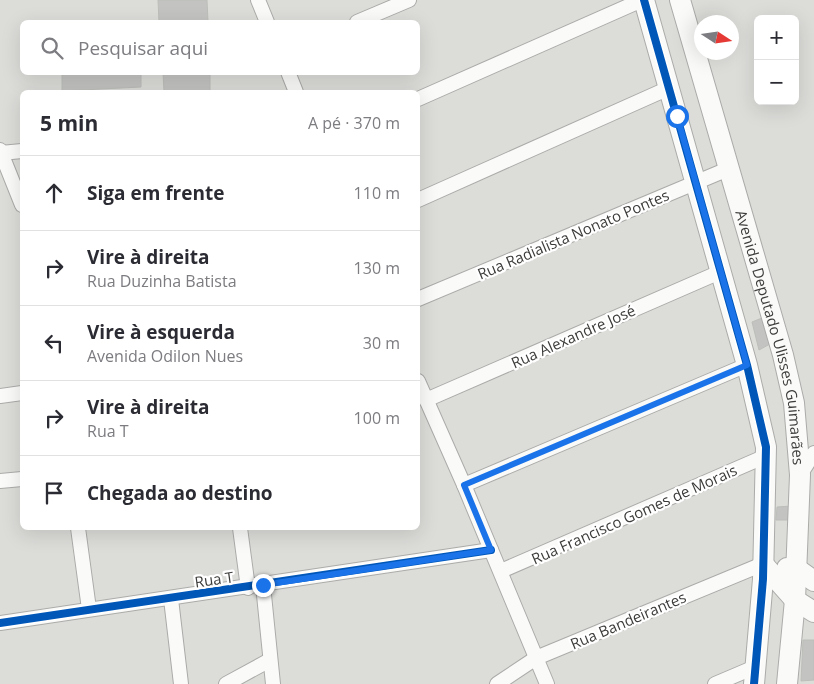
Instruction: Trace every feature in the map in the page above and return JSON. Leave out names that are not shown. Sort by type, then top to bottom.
[{"type":"street","points":[[258,0],[266,20]]},
{"type":"street","points":[[362,20],[409,0]]},
{"type":"street","points":[[420,98],[643,0]]},
{"type":"street","name":"Avenida Deputado Ulisses Guimarães","points":[[643,0],[747,365],[766,447],[763,564],[755,676]]},
{"type":"street","name":"Avenida Deputado Ulisses Guimarães","points":[[680,0],[783,355],[794,403],[800,475],[797,569],[787,684]]},
{"type":"street","points":[[289,75],[295,90]]},
{"type":"street","points":[[420,199],[669,88]]},
{"type":"street","points":[[677,116],[709,104]]},
{"type":"street","points":[[20,151],[0,151],[20,200]]},
{"type":"street","name":"Rua Radialista Nonato Pontes","points":[[420,298],[728,169]]},
{"type":"street","name":"Rua Alexandre José","points":[[426,400],[720,272]]},
{"type":"street","points":[[464,485],[747,365]]},
{"type":"street","points":[[420,385],[547,684]]},
{"type":"street","points":[[0,396],[20,393]]},
{"type":"street","points":[[800,475],[814,453]]},
{"type":"street","name":"Rua Francisco Gomes de Morais","points":[[501,572],[766,456]]},
{"type":"street","points":[[0,481],[20,479]]},
{"type":"street","points":[[78,530],[89,609]]},
{"type":"street","points":[[240,530],[248,588]]},
{"type":"street","name":"Rua T","points":[[0,623],[248,588],[491,550]]},
{"type":"street","points":[[763,564],[797,569],[814,581]]},
{"type":"street","points":[[763,564],[795,600],[814,612]]},
{"type":"street","name":"Rua Bandeirantes","points":[[497,684],[536,658],[763,564]]},
{"type":"street","points":[[263,585],[273,684]]},
{"type":"street","points":[[171,599],[180,684]]},
{"type":"street","points":[[226,684],[270,660]]},
{"type":"street","points":[[715,684],[755,676]]},
{"type":"building","points":[[158,0],[207,0],[208,20],[159,20]]},
{"type":"building","points":[[62,75],[141,75],[141,87],[62,90]]},
{"type":"building","points":[[163,75],[210,75],[210,90],[164,90]]},
{"type":"building","points":[[762,318],[770,344],[759,350],[752,322]]},
{"type":"building","points":[[792,506],[792,520],[776,520],[777,507]]},
{"type":"building","points":[[803,640],[814,640],[814,680],[801,681]]},
{"type":"cycle path","points":[[644,0],[747,365],[766,447],[763,579],[754,684]]},
{"type":"cycle path","points":[[0,623],[491,550]]},
{"type":"route","points":[[263,585],[491,550],[464,485],[747,365],[677,116]]}]
